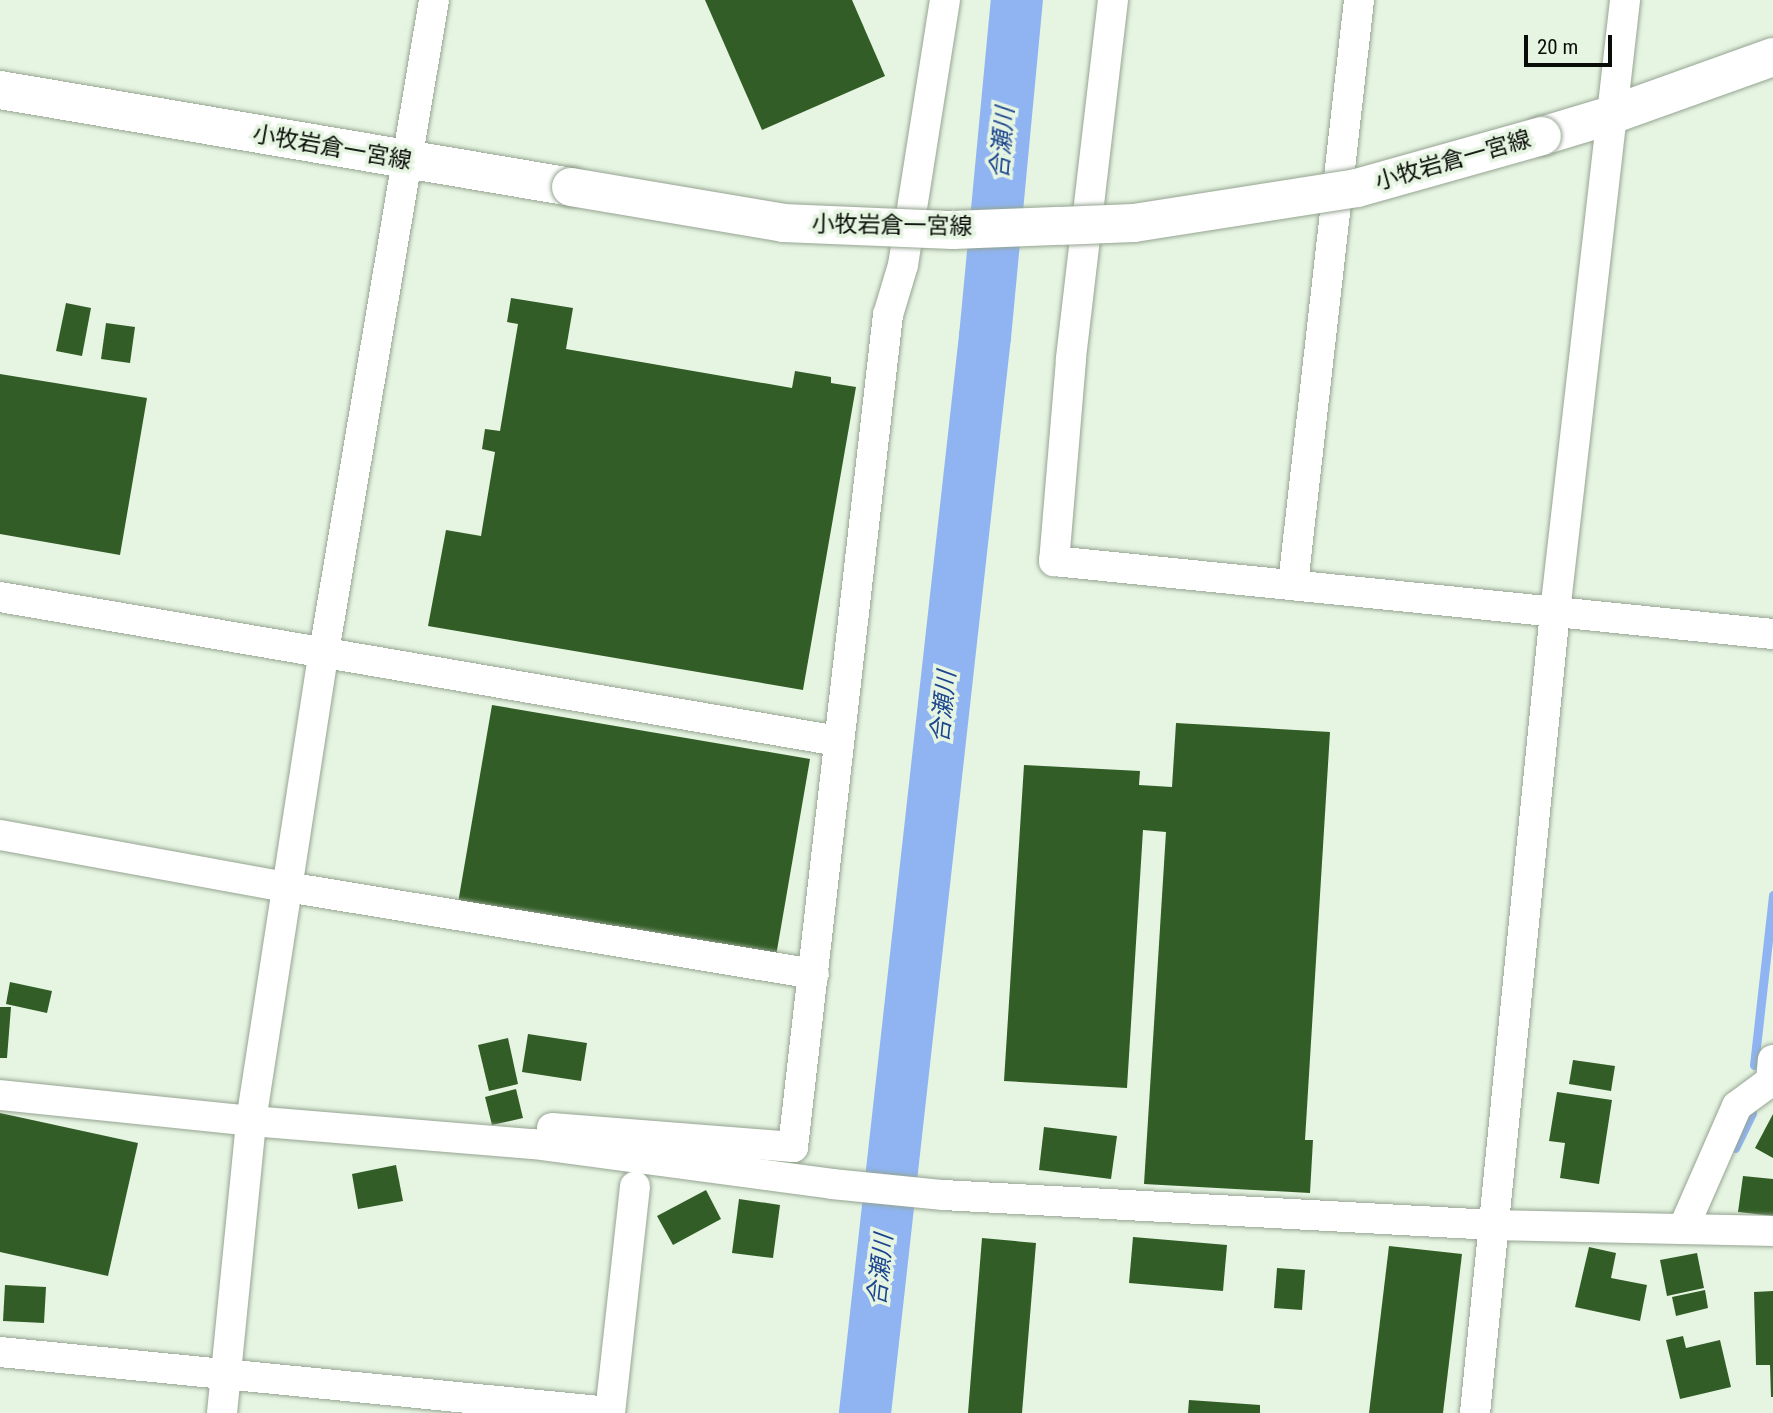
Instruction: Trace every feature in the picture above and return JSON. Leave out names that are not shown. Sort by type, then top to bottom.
[{"type":"main road","name":"小牧岩倉一宮線","points":[[0,90],[408,162],[783,223],[953,230],[1133,223],[1357,188],[1611,115],[1773,57]]},
{"type":"street","points":[[222,1413],[251,1121],[324,652],[434,0]]},
{"type":"street","points":[[533,1143],[550,1128],[793,1147],[888,315],[903,265],[945,0]]},
{"type":"street","points":[[1113,0],[1072,360],[1054,561],[1773,634]]},
{"type":"street","points":[[1293,584],[1359,0]]},
{"type":"street","points":[[1475,1413],[1555,611],[1625,0]]},
{"type":"street","points":[[0,597],[838,741]]},
{"type":"street","points":[[0,835],[287,887],[814,974]]},
{"type":"street","points":[[1683,1228],[1738,1107],[1771,1081],[1773,1060]]},
{"type":"street","points":[[0,1095],[251,1121],[533,1143],[943,1195],[1493,1225],[1773,1231]]},
{"type":"street","points":[[0,1352],[610,1412],[635,1186]]},
{"type":"building","points":[[705,0],[852,0],[885,76],[762,130]]},
{"type":"building","points":[[511,298],[573,308],[566,349],[792,388],[795,371],[831,377],[831,383],[856,387],[803,690],[428,626],[446,530],[481,536],[495,452],[482,449],[485,429],[500,431],[518,324],[507,322]]},
{"type":"building","points":[[66,303],[91,308],[82,356],[56,351]]},
{"type":"building","points":[[106,323],[135,327],[130,363],[101,359]]},
{"type":"building","points":[[0,374],[147,398],[120,555],[0,534]]},
{"type":"building","points":[[492,705],[810,759],[776,956],[458,903]]},
{"type":"building","points":[[1176,723],[1330,732],[1305,1140],[1313,1140],[1310,1193],[1144,1184],[1166,832],[1143,830],[1127,1088],[1004,1081],[1024,765],[1140,771],[1139,785],[1172,787]]},
{"type":"building","points":[[10,982],[52,991],[47,1013],[6,1004]]},
{"type":"building","points":[[0,1007],[11,1007],[7,1058],[0,1058]]},
{"type":"building","points":[[528,1034],[587,1043],[581,1081],[522,1072]]},
{"type":"building","points":[[508,1038],[518,1084],[489,1091],[478,1045]]},
{"type":"building","points":[[1573,1060],[1615,1066],[1611,1091],[1569,1084]]},
{"type":"building","points":[[516,1089],[523,1118],[492,1125],[485,1097]]},
{"type":"building","points":[[1557,1092],[1612,1100],[1599,1184],[1560,1178],[1565,1143],[1549,1141]]},
{"type":"building","points":[[0,1113],[138,1143],[108,1276],[0,1252]]},
{"type":"building","points":[[1773,1114],[1773,1158],[1755,1148]]},
{"type":"building","points":[[1044,1127],[1117,1136],[1111,1179],[1039,1170]]},
{"type":"building","points":[[396,1165],[403,1201],[358,1209],[352,1174]]},
{"type":"building","points":[[1743,1176],[1773,1179],[1773,1216],[1738,1212]]},
{"type":"building","points":[[706,1190],[721,1219],[673,1245],[657,1216]]},
{"type":"building","points":[[739,1199],[780,1205],[773,1258],[732,1253]]},
{"type":"building","points":[[1133,1237],[1227,1245],[1223,1291],[1129,1283]]},
{"type":"building","points":[[982,1238],[1036,1243],[1022,1413],[968,1413]]},
{"type":"building","points":[[1389,1246],[1462,1254],[1443,1413],[1369,1413]]},
{"type":"building","points":[[1589,1247],[1616,1253],[1611,1278],[1647,1285],[1640,1321],[1575,1307]]},
{"type":"building","points":[[1697,1253],[1704,1288],[1667,1296],[1660,1260]]},
{"type":"building","points":[[1277,1268],[1305,1270],[1302,1310],[1274,1308]]},
{"type":"building","points":[[5,1285],[46,1287],[44,1323],[3,1321]]},
{"type":"building","points":[[1705,1290],[1708,1308],[1676,1316],[1672,1297]]},
{"type":"building","points":[[1773,1291],[1771,1397],[1770,1365],[1756,1365],[1754,1292]]},
{"type":"building","points":[[1683,1336],[1686,1348],[1720,1340],[1731,1387],[1680,1399],[1666,1340]]},
{"type":"building","points":[[1189,1400],[1260,1405],[1260,1413],[1188,1413]]},
{"type":"waterway","name":"合瀬川","points":[[865,1413],[985,337],[1017,0]]},
{"type":"waterway","points":[[1754,1065],[1773,895]]},
{"type":"waterway","points":[[1735,1148],[1752,1113]]}]
